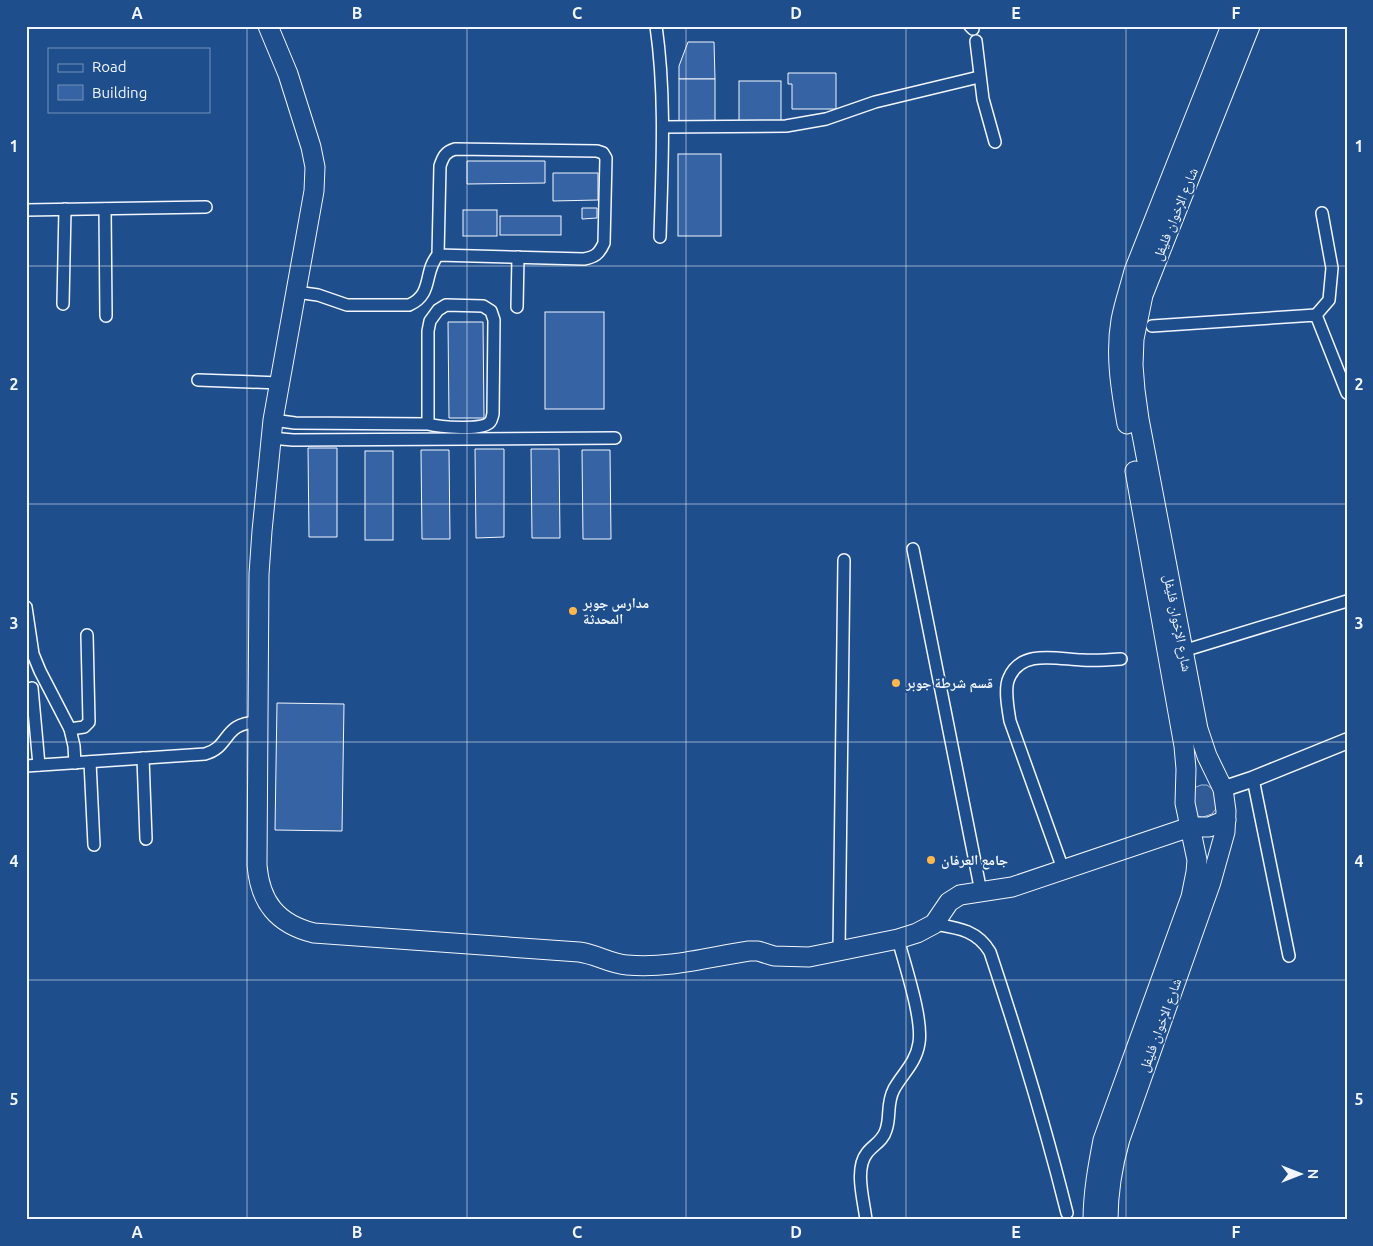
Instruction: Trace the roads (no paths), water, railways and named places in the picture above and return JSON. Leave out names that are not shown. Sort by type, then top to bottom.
[{"type":"main road","points":[[268,26],[288,74],[311,147],[315,167],[314,191],[272,429],[259,574],[258,879],[262,892],[269,904],[288,924],[314,933],[579,952],[598,956],[617,964],[634,966],[678,964],[749,951],[758,951],[774,956],[818,956],[898,939],[917,933],[934,924],[945,907],[954,898],[966,894],[1006,888],[1190,827],[1210,827],[1226,820]]},
{"type":"main road","name":"شارع الإخوان فليفل","points":[[1136,292],[1138,262],[1232,26]]},
{"type":"main road","name":"شارع الإخوان فليفل","points":[[1108,1220],[1108,1196],[1112,1168],[1120,1139],[1211,882],[1225,832],[1226,820],[1221,784],[1207,756],[1198,730],[1183,651],[1159,560],[1120,374],[1120,334],[1136,292],[1250,26]]},
{"type":"main road","name":"شارع الإخوان فليفل","points":[[1093,1220],[1093,1204],[1104,1140],[1194,885],[1197,860],[1185,803],[1184,746],[1159,560]]},
{"type":"main road","points":[[1186,779],[1202,776],[1221,784]]},
{"type":"street","points":[[656,26],[661,59],[663,127],[660,237]]},
{"type":"street","points":[[976,41],[983,99],[995,142]]},
{"type":"street","points":[[663,127],[786,126],[806,123],[826,119],[876,102],[979,77]]},
{"type":"street","points":[[296,292],[318,296],[347,305],[409,305],[418,301],[428,282],[432,262],[438,256],[440,166],[443,156],[449,151],[455,149],[597,151],[603,153],[606,158],[604,243],[600,252],[593,257],[584,259],[438,256]]},
{"type":"street","points":[[26,210],[206,207]]},
{"type":"street","points":[[105,208],[106,316]]},
{"type":"street","points":[[63,304],[65,209]]},
{"type":"street","points":[[1152,326],[1316,315],[1329,300],[1332,268],[1322,213]]},
{"type":"street","points":[[517,307],[518,257]]},
{"type":"street","points":[[272,429],[295,423],[428,424],[438,427],[482,427],[490,422],[493,414],[494,320],[491,311],[484,306],[446,306],[438,310],[430,321],[428,331],[428,424]]},
{"type":"street","points":[[1316,315],[1347,393]]},
{"type":"street","points":[[198,380],[280,383]]},
{"type":"street","points":[[272,429],[303,440],[615,438]]},
{"type":"street","points":[[913,549],[981,892]]},
{"type":"street","points":[[839,951],[844,560]]},
{"type":"street","points":[[1183,651],[1347,601]]},
{"type":"street","points":[[26,607],[31,645],[36,663],[70,729],[75,763]]},
{"type":"street","points":[[70,729],[84,727],[89,722],[87,635]]},
{"type":"street","points":[[1063,869],[1016,742],[1007,698],[1008,678],[1020,663],[1037,658],[1121,659]]},
{"type":"street","points":[[32,688],[39,765]]},
{"type":"street","points":[[26,766],[211,752],[221,745],[227,734],[241,724],[258,722]]},
{"type":"street","points":[[1221,784],[1253,779],[1347,741]]},
{"type":"street","points":[[143,758],[146,839]]},
{"type":"street","points":[[90,762],[94,845]]},
{"type":"street","points":[[1253,779],[1289,956]]},
{"type":"street","points":[[934,924],[960,928],[973,934],[986,945],[990,952],[1044,1122],[1067,1214]]},
{"type":"street","points":[[866,1220],[860,1174],[862,1162],[868,1151],[884,1136],[887,1129],[888,1108],[892,1093],[914,1062],[919,1044],[920,1024],[898,939]]},
{"type":"place","name":"مدارس جوبر المحدثة","points":[[573,611]]},
{"type":"place","name":"قسم شرطة جوبر","points":[[896,683]]},
{"type":"place","name":"جامع العرفان","points":[[931,860]]}]
